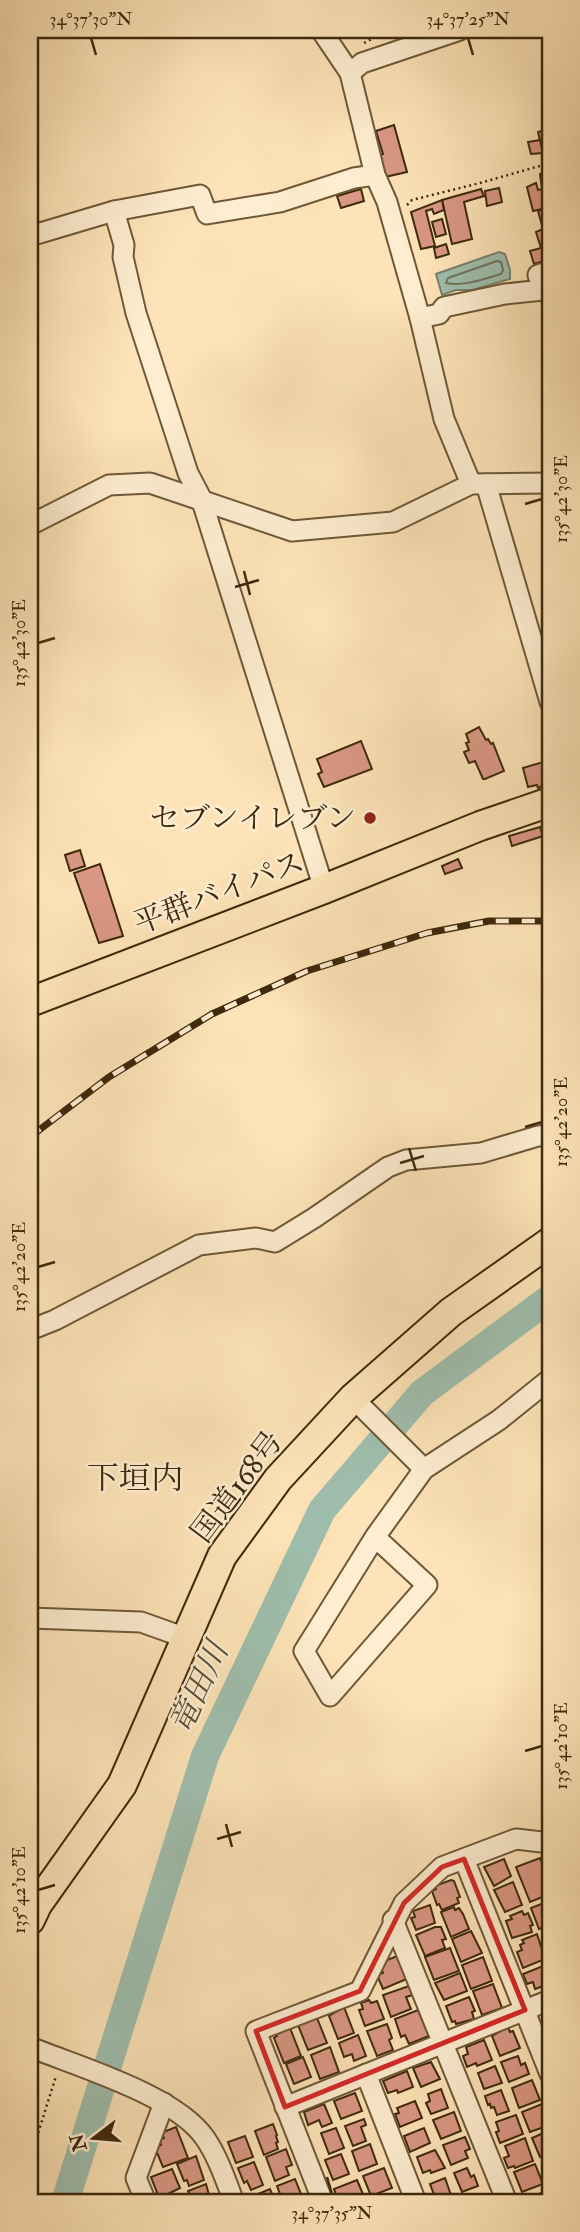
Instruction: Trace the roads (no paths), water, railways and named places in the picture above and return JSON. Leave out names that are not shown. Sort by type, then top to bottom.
[{"type":"highway","name":"平群バイパス","points":[[30,1002],[480,826],[550,802]]},
{"type":"highway","name":"国道168号","points":[[32,1909],[122,1785],[222,1556],[278,1479],[353,1398],[451,1312],[550,1242]]},
{"type":"street","points":[[321,30],[350,74],[362,111],[376,175],[387,202],[420,318],[444,419],[478,484],[550,702]]},
{"type":"street","points":[[350,74],[362,63],[460,30]]},
{"type":"street","points":[[30,236],[114,211],[200,195],[207,214],[280,202],[354,178],[376,175]]},
{"type":"street","points":[[114,211],[124,245],[123,257],[136,313],[188,473],[201,499],[324,889]]},
{"type":"street","points":[[420,318],[439,314],[444,307],[505,294],[543,290],[538,275],[550,271]]},
{"type":"street","points":[[30,525],[109,485],[150,483],[292,531],[393,522],[478,484],[550,483]]},
{"type":"street","points":[[30,1330],[55,1321],[200,1245],[256,1238],[275,1242],[388,1167],[406,1160],[481,1153],[550,1135]]},
{"type":"street","points":[[375,1537],[427,1585],[330,1696],[304,1651],[375,1537],[424,1469],[499,1420],[550,1379]]},
{"type":"street","points":[[353,1398],[424,1469]]},
{"type":"street","points":[[30,1619],[141,1622],[186,1638]]},
{"type":"street","points":[[323,2202],[256,2031],[360,1991],[393,1920],[404,1903],[442,1867],[516,1839],[550,1843]]},
{"type":"street","points":[[464,1859],[550,2074]]},
{"type":"street","points":[[393,1920],[507,2202]]},
{"type":"street","points":[[285,2107],[550,2000]]},
{"type":"street","points":[[30,2047],[144,2093],[187,2119],[205,2138],[234,2202]]},
{"type":"street","points":[[366,2074],[416,2202]]},
{"type":"street","points":[[146,2202],[136,2178],[164,2103]]},
{"type":"water","points":[[499,252],[505,254],[510,279],[442,295],[436,274]]},
{"type":"waterway","name":"竜田川","points":[[65,2202],[205,1756],[322,1510],[422,1393],[550,1298]]},
{"type":"railway","points":[[30,1137],[109,1077],[212,1014],[307,971],[427,933],[489,921],[550,921]]},
{"type":"place","name":"セブンイレブン","points":[[370,818]]},
{"type":"district","name":"下垣内","points":[[135,1479]]}]
